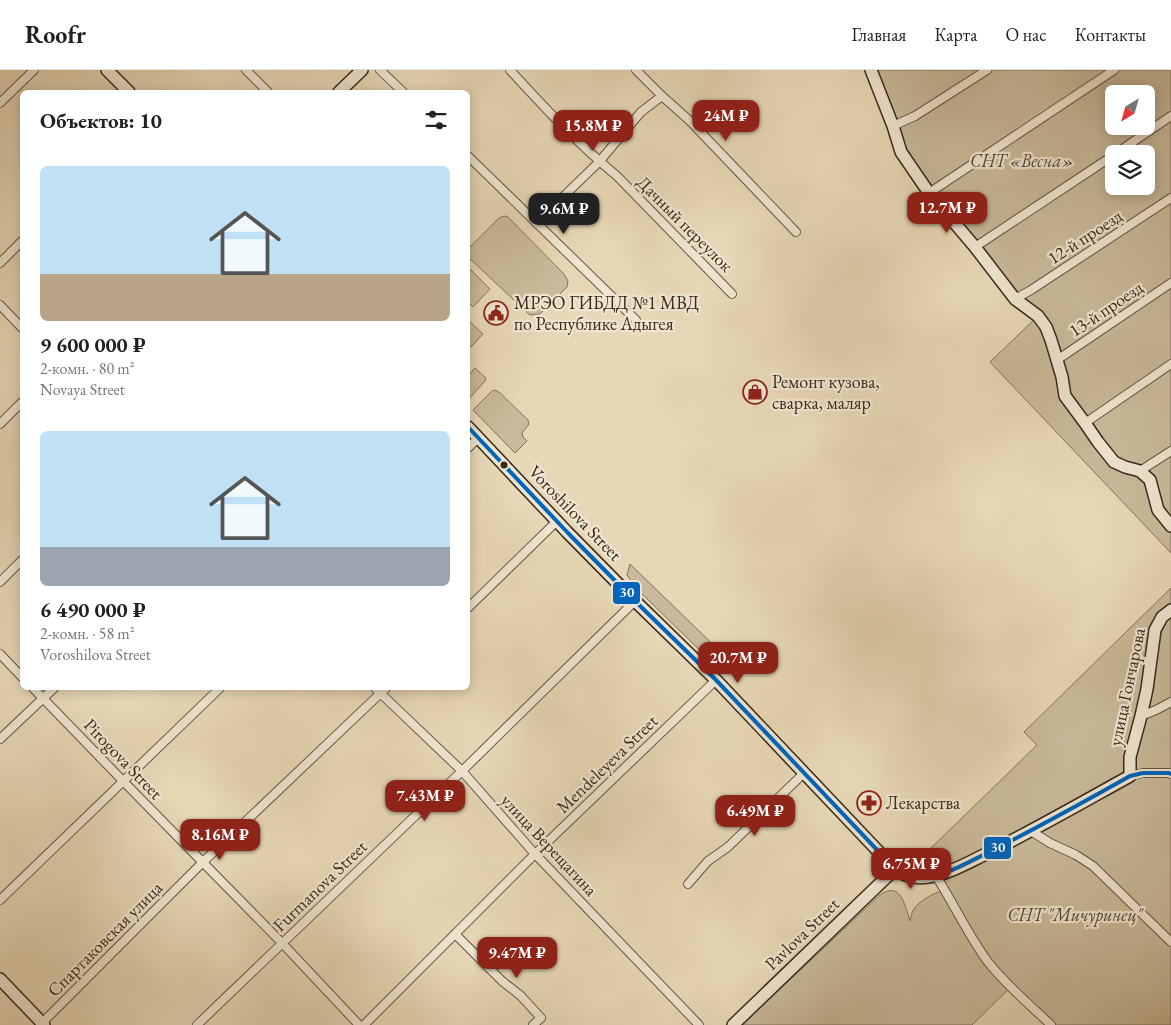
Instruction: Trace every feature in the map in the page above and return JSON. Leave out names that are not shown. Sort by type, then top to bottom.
[{"type":"street","points":[[0,103],[34,70]]},
{"type":"street","points":[[107,70],[127,90]]},
{"type":"street","points":[[246,70],[266,90]]},
{"type":"street","points":[[342,90],[362,70]]},
{"type":"street","points":[[380,70],[401,90]]},
{"type":"street","name":"Дачный переулок","points":[[510,70],[569,133],[599,162],[617,176],[732,294]]},
{"type":"street","points":[[636,70],[690,121],[796,232]]},
{"type":"street","points":[[871,70],[901,152],[929,193],[975,247],[1014,299],[1038,316],[1046,327],[1062,377],[1065,396],[1114,462],[1140,471],[1150,480],[1158,510],[1171,526]]},
{"type":"street","points":[[893,126],[916,116],[986,70]]},
{"type":"street","points":[[929,193],[1114,70]]},
{"type":"street","points":[[536,223],[599,162],[641,112],[662,96]]},
{"type":"street","points":[[1128,145],[1171,116]]},
{"type":"street","points":[[470,158],[636,320]]},
{"type":"street","points":[[975,247],[1105,160]]},
{"type":"street","name":"12-й проезд","points":[[1014,299],[1031,290],[1171,198]]},
{"type":"street","points":[[0,263],[20,243]]},
{"type":"street","name":"13-й проезд","points":[[1057,360],[1171,283]]},
{"type":"street","points":[[0,305],[20,326]]},
{"type":"street","points":[[1085,423],[1171,364]]},
{"type":"street","points":[[0,424],[20,404]]},
{"type":"street","name":"Voroshilova Street","points":[[470,429],[635,601],[716,680],[805,772],[895,869]]},
{"type":"street","points":[[470,446],[478,438]]},
{"type":"street","points":[[1140,471],[1171,451]]},
{"type":"street","points":[[470,606],[558,521]]},
{"type":"street","points":[[0,582],[20,562]]},
{"type":"street","name":"Furmanova Street","points":[[197,1025],[462,771],[635,601]]},
{"type":"street","name":"улица Гончарова","points":[[1130,776],[1130,757],[1147,689],[1155,630],[1162,617],[1171,610]]},
{"type":"street","points":[[0,654],[20,675]]},
{"type":"street","name":"Mendeleyeva Street","points":[[364,1025],[535,854],[716,680]]},
{"type":"street","name":"Pirogova Street","points":[[35,690],[282,943],[359,1025]]},
{"type":"street","points":[[0,739],[52,690]]},
{"type":"street","points":[[0,900],[218,690]]},
{"type":"street","name":"Спартаковская улица","points":[[42,1024],[203,862],[379,690]]},
{"type":"street","name":"улица Верещагина","points":[[381,690],[462,771],[535,854],[699,1025]]},
{"type":"street","points":[[1141,716],[1171,702]]},
{"type":"street","points":[[688,884],[708,861],[728,847],[805,772]]},
{"type":"street","points":[[895,869],[912,877],[936,876],[1031,831],[1130,776],[1143,773],[1170,772]]},
{"type":"street","points":[[1031,831],[1093,866],[1171,942]]},
{"type":"street","name":"Pavlova Street","points":[[733,1025],[895,869]]},
{"type":"street","points":[[936,876],[988,963],[1050,1025]]},
{"type":"street","points":[[455,934],[502,981],[521,996],[541,1018],[533,1025]]},
{"type":"street","points":[[0,979],[42,1024]]},
{"type":"green space","name":"СНТ «Весна»","points":[[871,70],[1171,70],[1171,553],[990,362],[1038,316],[1015,299],[901,152]]},
{"type":"green space","points":[[508,217],[564,274],[568,281],[567,287],[540,314],[530,315],[470,259],[470,247],[499,218]]},
{"type":"green space","points":[[470,269],[490,289],[473,307],[470,304]]},
{"type":"green space","points":[[470,322],[483,334],[470,348]]},
{"type":"green space","points":[[475,368],[486,378],[470,398],[470,374]]},
{"type":"green space","points":[[495,390],[528,420],[529,424],[522,433],[527,441],[515,453],[473,410]]},
{"type":"green space","points":[[630,564],[729,660],[716,666],[638,590],[627,575]]},
{"type":"green space","name":"СНТ \"Мичуринец\"","points":[[1171,588],[1171,1025],[1051,1025],[1011,987],[972,1025],[742,1025],[880,895],[887,891],[897,893],[904,902],[910,921],[914,909],[920,902],[942,891],[927,852],[1037,745],[1024,732]]},
{"type":"transit line","name":"30","points":[[470,429],[567,532],[716,680],[898,872],[920,878],[943,873],[1022,835],[1130,776],[1143,773],[1171,774]]},
{"type":"place","name":"МРЭО ГИБДД №1 МВД по Республике Адыгея","points":[[496,313]]},
{"type":"place","name":"Ремонт кузова, сварка, маляр","points":[[755,392]]},
{"type":"place","name":"Лекарства","points":[[869,803]]}]
